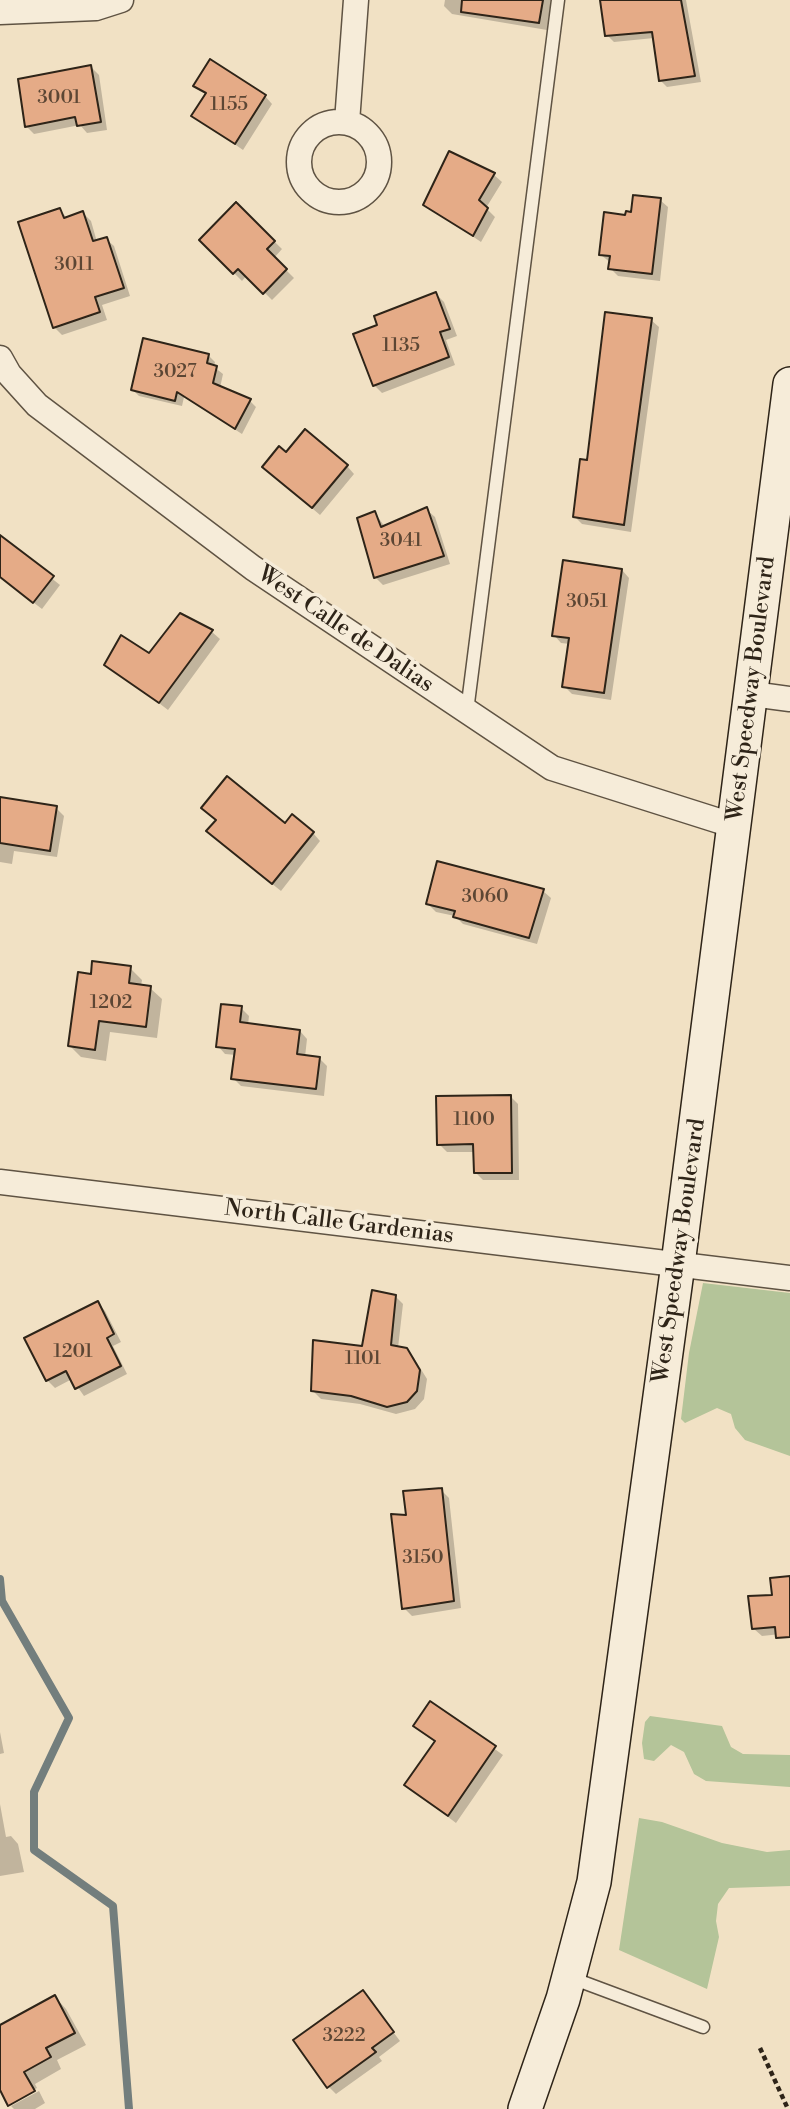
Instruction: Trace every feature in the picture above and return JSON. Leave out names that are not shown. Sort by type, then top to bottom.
[{"type":"main road","name":"West Speedway Boulevard","points":[[525,2109],[569,1977],[594,1882],[678,1265],[790,384]]},
{"type":"street","points":[[0,12],[96,8],[121,0]]},
{"type":"street","points":[[347,122],[356,0]]},
{"type":"street","name":"West Calle de Dalias","points":[[0,358],[9,374],[48,413],[253,568],[552,768],[735,826]]},
{"type":"street","points":[[752,694],[790,699]]},
{"type":"street","name":"North Calle Gardenias","points":[[0,1182],[790,1278]]},
{"type":"lane","points":[[467,712],[558,0]]},
{"type":"lane","points":[[569,1977],[703,2027]]},
{"type":"path","points":[[760,2048],[788,2109]]},
{"type":"green space","points":[[703,1283],[790,1293],[790,1456],[745,1440],[735,1428],[731,1414],[717,1408],[685,1423],[681,1419],[689,1353]]},
{"type":"green space","points":[[650,1716],[722,1726],[731,1747],[743,1754],[790,1755],[790,1787],[706,1781],[694,1774],[684,1752],[671,1745],[654,1761],[644,1759],[642,1743],[645,1722]]},
{"type":"green space","points":[[639,1818],[662,1822],[722,1843],[767,1852],[790,1850],[790,1886],[729,1888],[718,1904],[716,1921],[719,1937],[707,1989],[619,1950]]},
{"type":"building","points":[[462,0],[543,0],[539,23],[461,12]]},
{"type":"building","points":[[600,0],[681,0],[695,76],[659,81],[652,32],[605,36]]},
{"type":"building","points":[[210,59],[266,95],[235,144],[191,116],[206,93],[193,86]]},
{"type":"building","points":[[91,65],[101,122],[77,126],[75,117],[25,127],[18,79]]},
{"type":"building","points":[[449,151],[495,173],[479,200],[488,208],[473,236],[423,205]]},
{"type":"building","points":[[633,195],[661,198],[652,274],[608,269],[610,256],[599,255],[604,212],[625,215],[626,211],[631,212]]},
{"type":"building","points":[[236,202],[275,241],[267,249],[287,269],[263,294],[238,269],[233,274],[199,240]]},
{"type":"building","points":[[60,208],[64,218],[83,211],[93,241],[107,237],[124,288],[95,297],[100,312],[53,328],[18,222]]},
{"type":"building","points":[[436,292],[450,329],[440,332],[449,357],[373,386],[353,334],[377,325],[374,316]]},
{"type":"building","points":[[605,312],[652,318],[624,525],[573,517],[580,459],[587,460]]},
{"type":"building","points":[[143,338],[209,354],[207,363],[217,366],[213,383],[251,399],[235,429],[177,392],[175,401],[131,390]]},
{"type":"building","points":[[305,429],[348,465],[312,508],[262,467],[279,446],[286,452]]},
{"type":"building","points":[[427,507],[444,556],[374,578],[357,518],[375,511],[381,527]]},
{"type":"building","points":[[0,535],[54,576],[33,603],[0,577]]},
{"type":"building","points":[[563,560],[622,569],[604,693],[562,687],[569,638],[552,636]]},
{"type":"building","points":[[180,613],[213,630],[159,703],[104,665],[121,635],[149,653]]},
{"type":"building","points":[[227,776],[285,823],[292,814],[314,832],[272,884],[206,831],[216,820],[201,808]]},
{"type":"building","points":[[0,797],[57,806],[50,851],[0,843]]},
{"type":"building","points":[[437,861],[544,889],[529,938],[453,917],[455,911],[426,904]]},
{"type":"building","points":[[92,961],[131,966],[129,983],[151,986],[146,1027],[99,1021],[95,1050],[68,1046],[78,972],[91,974]]},
{"type":"building","points":[[221,1004],[242,1006],[240,1022],[300,1030],[297,1054],[320,1057],[316,1089],[231,1079],[235,1049],[216,1047]]},
{"type":"building","points":[[511,1095],[512,1173],[474,1173],[473,1144],[437,1145],[436,1096]]},
{"type":"building","points":[[372,1290],[396,1295],[391,1345],[407,1348],[420,1370],[417,1391],[407,1402],[387,1407],[351,1396],[311,1391],[313,1340],[362,1346]]},
{"type":"building","points":[[98,1301],[114,1334],[107,1338],[121,1366],[75,1389],[66,1371],[46,1381],[24,1338]]},
{"type":"building","points":[[442,1488],[454,1601],[402,1609],[391,1514],[406,1515],[403,1491]]},
{"type":"building","points":[[790,1576],[790,1637],[776,1638],[775,1627],[752,1629],[748,1596],[772,1595],[770,1578]]},
{"type":"building","points":[[430,1701],[496,1746],[448,1816],[404,1785],[435,1741],[413,1726]]},
{"type":"building","points":[[363,1990],[394,2032],[372,2048],[376,2052],[327,2088],[293,2040]]},
{"type":"building","points":[[55,1995],[75,2033],[46,2048],[51,2057],[24,2072],[35,2091],[8,2106],[0,2090],[0,2025]]},
{"type":"waterway","points":[[0,1579],[2,1601],[69,1718],[34,1792],[34,1850],[113,1906],[129,2109]]}]
